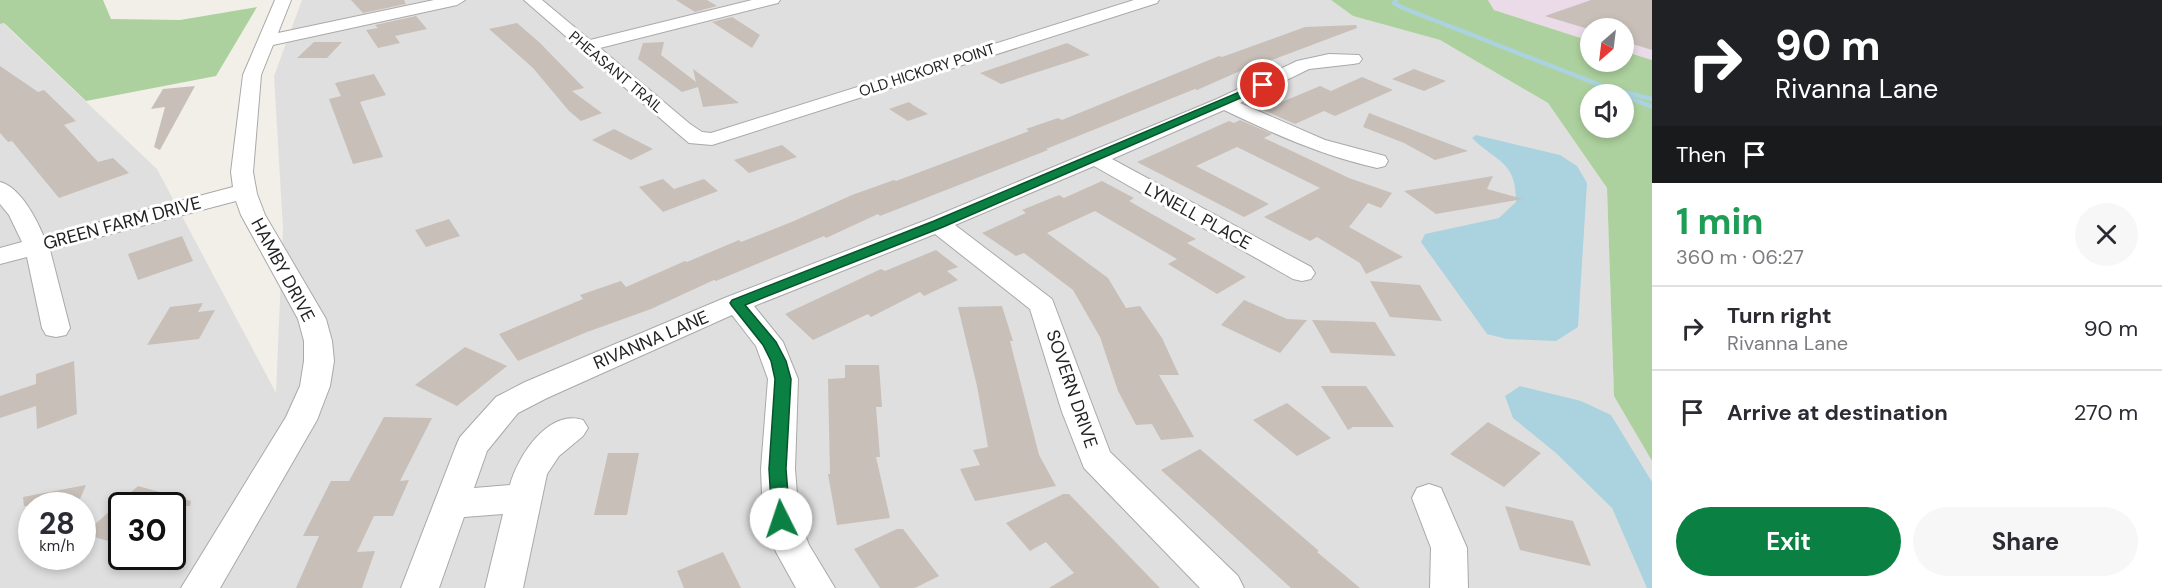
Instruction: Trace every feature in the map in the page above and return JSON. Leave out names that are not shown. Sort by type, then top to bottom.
[{"type":"street","name":"HAMBY DRIVE","points":[[200,588],[300,420],[315,386],[319,362],[318,341],[312,319],[253,215],[245,190],[243,154],[252,75],[283,0]]},
{"type":"street","points":[[267,37],[425,0]]},
{"type":"street","points":[[267,37],[457,0]]},
{"type":"street","name":"PHEASANT TRAIL","points":[[532,0],[682,128],[702,139]]},
{"type":"street","points":[[588,46],[772,0]]},
{"type":"street","name":"OLD HICKORY POINT","points":[[702,139],[712,139],[1151,0]]},
{"type":"street","name":"RIVANNA LANE","points":[[420,588],[472,446],[507,405],[536,390],[737,303],[938,224],[1224,103],[1304,65],[1329,60],[1353,59]]},
{"type":"street","points":[[1224,103],[1306,141],[1344,155],[1377,161]]},
{"type":"street","name":"LYNELL PLACE","points":[[1095,158],[1302,273]]},
{"type":"street","points":[[0,189],[22,216],[35,246],[48,284],[56,328]]},
{"type":"street","name":"GREEN FARM DRIVE","points":[[0,256],[245,190]]},
{"type":"street","name":"SOVERN DRIVE","points":[[938,224],[1042,305],[1096,459],[1225,588]]},
{"type":"street","points":[[737,303],[769,342],[783,379],[778,469],[781,519],[794,552],[816,588]]},
{"type":"street","points":[[504,588],[525,498],[537,459],[554,439],[572,428]]},
{"type":"street","points":[[451,504],[525,498]]},
{"type":"street","points":[[1429,498],[1449,549],[1449,588]]},
{"type":"shaded area","points":[[302,0],[1331,0],[1353,16],[1440,40],[1548,103],[1607,188],[1614,395],[1652,461],[1652,588],[0,588],[0,24],[3,23],[157,169],[276,393],[283,228],[274,76]]},
{"type":"shaded area","points":[[1488,0],[1652,0],[1652,60],[1634,54],[1634,18],[1580,18],[1580,38],[1494,10]]},
{"type":"green space","points":[[0,0],[103,0],[111,19],[180,20],[257,7],[216,76],[86,101],[4,23],[0,24]]},
{"type":"green space","points":[[1331,0],[1488,0],[1494,10],[1580,38],[1580,72],[1634,72],[1634,54],[1652,60],[1652,461],[1614,396],[1607,188],[1548,103],[1440,40],[1353,16]]},
{"type":"water","points":[[1476,135],[1560,155],[1577,166],[1587,183],[1578,327],[1556,341],[1507,339],[1487,334],[1421,242],[1425,234],[1499,218],[1516,202],[1513,178],[1509,170],[1472,138]]},
{"type":"water","points":[[1520,386],[1581,401],[1611,415],[1652,482],[1652,588],[1647,588],[1612,508],[1556,453],[1513,418],[1505,396]]},
{"type":"building","points":[[351,0],[404,0],[406,4],[363,13]]},
{"type":"building","points":[[676,0],[707,0],[717,6],[695,12]]},
{"type":"building","points":[[1591,0],[1652,0],[1652,50],[1634,44],[1634,18],[1580,18],[1580,26],[1545,16]]},
{"type":"building","points":[[416,16],[427,29],[395,36],[400,43],[378,48],[366,30],[378,28],[375,25]]},
{"type":"building","points":[[732,17],[760,35],[752,48],[712,22]]},
{"type":"building","points":[[517,23],[584,88],[572,91],[602,113],[581,121],[569,111],[533,68],[489,29]]},
{"type":"building","points":[[1356,25],[1357,28],[1259,65],[1256,64],[1197,90],[1046,149],[1048,150],[880,216],[878,214],[826,238],[824,236],[714,280],[651,309],[587,332],[518,361],[499,334],[583,299],[580,295],[621,281],[626,287],[685,261],[794,221],[852,195],[1029,131],[1026,129],[1058,118],[1062,120],[1219,56],[1222,57],[1305,27]]},
{"type":"building","points":[[314,42],[342,42],[327,58],[297,58]]},
{"type":"building","points":[[664,42],[661,55],[696,82],[693,69],[739,103],[703,107],[698,87],[682,92],[638,59],[643,43]]},
{"type":"building","points":[[1067,43],[1090,55],[1001,84],[980,73]]},
{"type":"building","points":[[0,66],[38,92],[44,90],[76,121],[64,125],[98,162],[113,158],[129,173],[59,198],[12,141],[8,142],[0,133]]},
{"type":"building","points":[[1414,69],[1446,81],[1424,91],[1392,79]]},
{"type":"building","points":[[374,74],[386,95],[360,102],[383,157],[353,164],[329,99],[341,96],[335,83]]},
{"type":"building","points":[[1362,77],[1393,90],[1335,116],[1324,111],[1295,124],[1263,110],[1320,86],[1331,91]]},
{"type":"building","points":[[195,86],[160,150],[154,147],[165,107],[151,109],[163,89]]},
{"type":"building","points":[[909,102],[928,114],[908,121],[889,109]]},
{"type":"building","points":[[1369,113],[1468,151],[1435,160],[1404,143],[1363,127]]},
{"type":"building","points":[[1240,120],[1272,134],[1264,138],[1349,178],[1392,193],[1381,208],[1368,203],[1349,227],[1403,257],[1366,274],[1360,263],[1317,237],[1310,241],[1264,217],[1320,188],[1237,147],[1196,166],[1269,204],[1244,217],[1137,162],[1229,121],[1234,123]]},
{"type":"building","points":[[614,129],[653,149],[631,160],[592,140]]},
{"type":"building","points":[[782,145],[797,157],[749,173],[734,160]]},
{"type":"building","points":[[1493,176],[1487,189],[1523,199],[1436,214],[1404,191]]},
{"type":"building","points":[[663,179],[674,189],[704,179],[718,191],[663,212],[639,187]]},
{"type":"building","points":[[1102,181],[1134,198],[1129,201],[1196,239],[1187,243],[1246,277],[1217,294],[1168,264],[1177,259],[1095,211],[1047,233],[1108,278],[1126,308],[1140,306],[1162,338],[1179,375],[1159,375],[1194,437],[1161,440],[1152,424],[1136,425],[1118,391],[1100,337],[1073,290],[1024,253],[1016,256],[982,233],[1026,213],[1022,210],[1059,195],[1064,198]]},
{"type":"building","points":[[449,219],[460,236],[426,247],[415,230]]},
{"type":"building","points":[[182,236],[193,261],[138,280],[128,254]]},
{"type":"building","points":[[936,250],[958,267],[947,271],[958,280],[924,296],[920,292],[871,317],[868,314],[813,340],[785,314],[881,269],[885,271]]},
{"type":"building","points":[[1370,281],[1420,285],[1442,321],[1390,317]]},
{"type":"building","points":[[1244,300],[1287,319],[1307,320],[1280,353],[1221,325]]},
{"type":"building","points":[[203,303],[198,312],[215,310],[199,339],[147,345],[170,307]]},
{"type":"building","points":[[1002,306],[1013,341],[1010,341],[1039,455],[1056,486],[975,501],[960,469],[980,465],[973,450],[988,447],[977,386],[958,307]]},
{"type":"building","points":[[1312,320],[1375,322],[1396,356],[1331,353]]},
{"type":"building","points":[[465,347],[507,366],[457,406],[415,385]]},
{"type":"building","points":[[74,361],[77,414],[37,429],[36,406],[0,418],[0,396],[36,384],[36,374]]},
{"type":"building","points":[[845,365],[879,365],[882,407],[876,407],[880,457],[876,457],[890,518],[837,525],[828,474],[830,474],[828,379],[845,378]]},
{"type":"building","points":[[1321,386],[1366,386],[1394,427],[1353,427],[1348,430]]},
{"type":"building","points":[[1287,403],[1331,438],[1297,456],[1253,420]]},
{"type":"building","points":[[384,417],[432,418],[400,481],[409,480],[393,516],[374,516],[357,552],[375,551],[362,588],[296,588],[319,536],[303,536],[331,481],[349,481]]},
{"type":"building","points":[[1488,422],[1541,453],[1504,487],[1450,454]]},
{"type":"building","points":[[1200,449],[1360,588],[1291,588],[1161,470]]},
{"type":"building","points":[[608,453],[639,453],[627,515],[594,515]]},
{"type":"building","points":[[86,485],[83,492],[49,492]]},
{"type":"building","points":[[138,486],[159,492],[131,492]]},
{"type":"building","points":[[1063,494],[1069,494],[1160,588],[1049,588],[1074,573],[1046,542],[1030,551],[1006,523]]},
{"type":"building","points":[[186,500],[191,501],[190,506],[186,506]]},
{"type":"building","points":[[1505,506],[1573,521],[1591,566],[1520,550]]},
{"type":"building","points":[[108,513],[108,541],[96,537],[96,523]]},
{"type":"building","points":[[897,529],[903,529],[939,576],[915,588],[880,588],[854,549]]},
{"type":"building","points":[[723,552],[741,588],[684,588],[677,571]]},
{"type":"waterway","points":[[1396,0],[1394,3],[1403,8],[1597,84]]},
{"type":"waterway","points":[[1634,94],[1652,99]]},
{"type":"waterway","points":[[1634,100],[1652,107]]},
{"type":"route","points":[[781,519],[778,469],[783,379],[769,342],[737,303],[938,224],[1263,85]]}]
